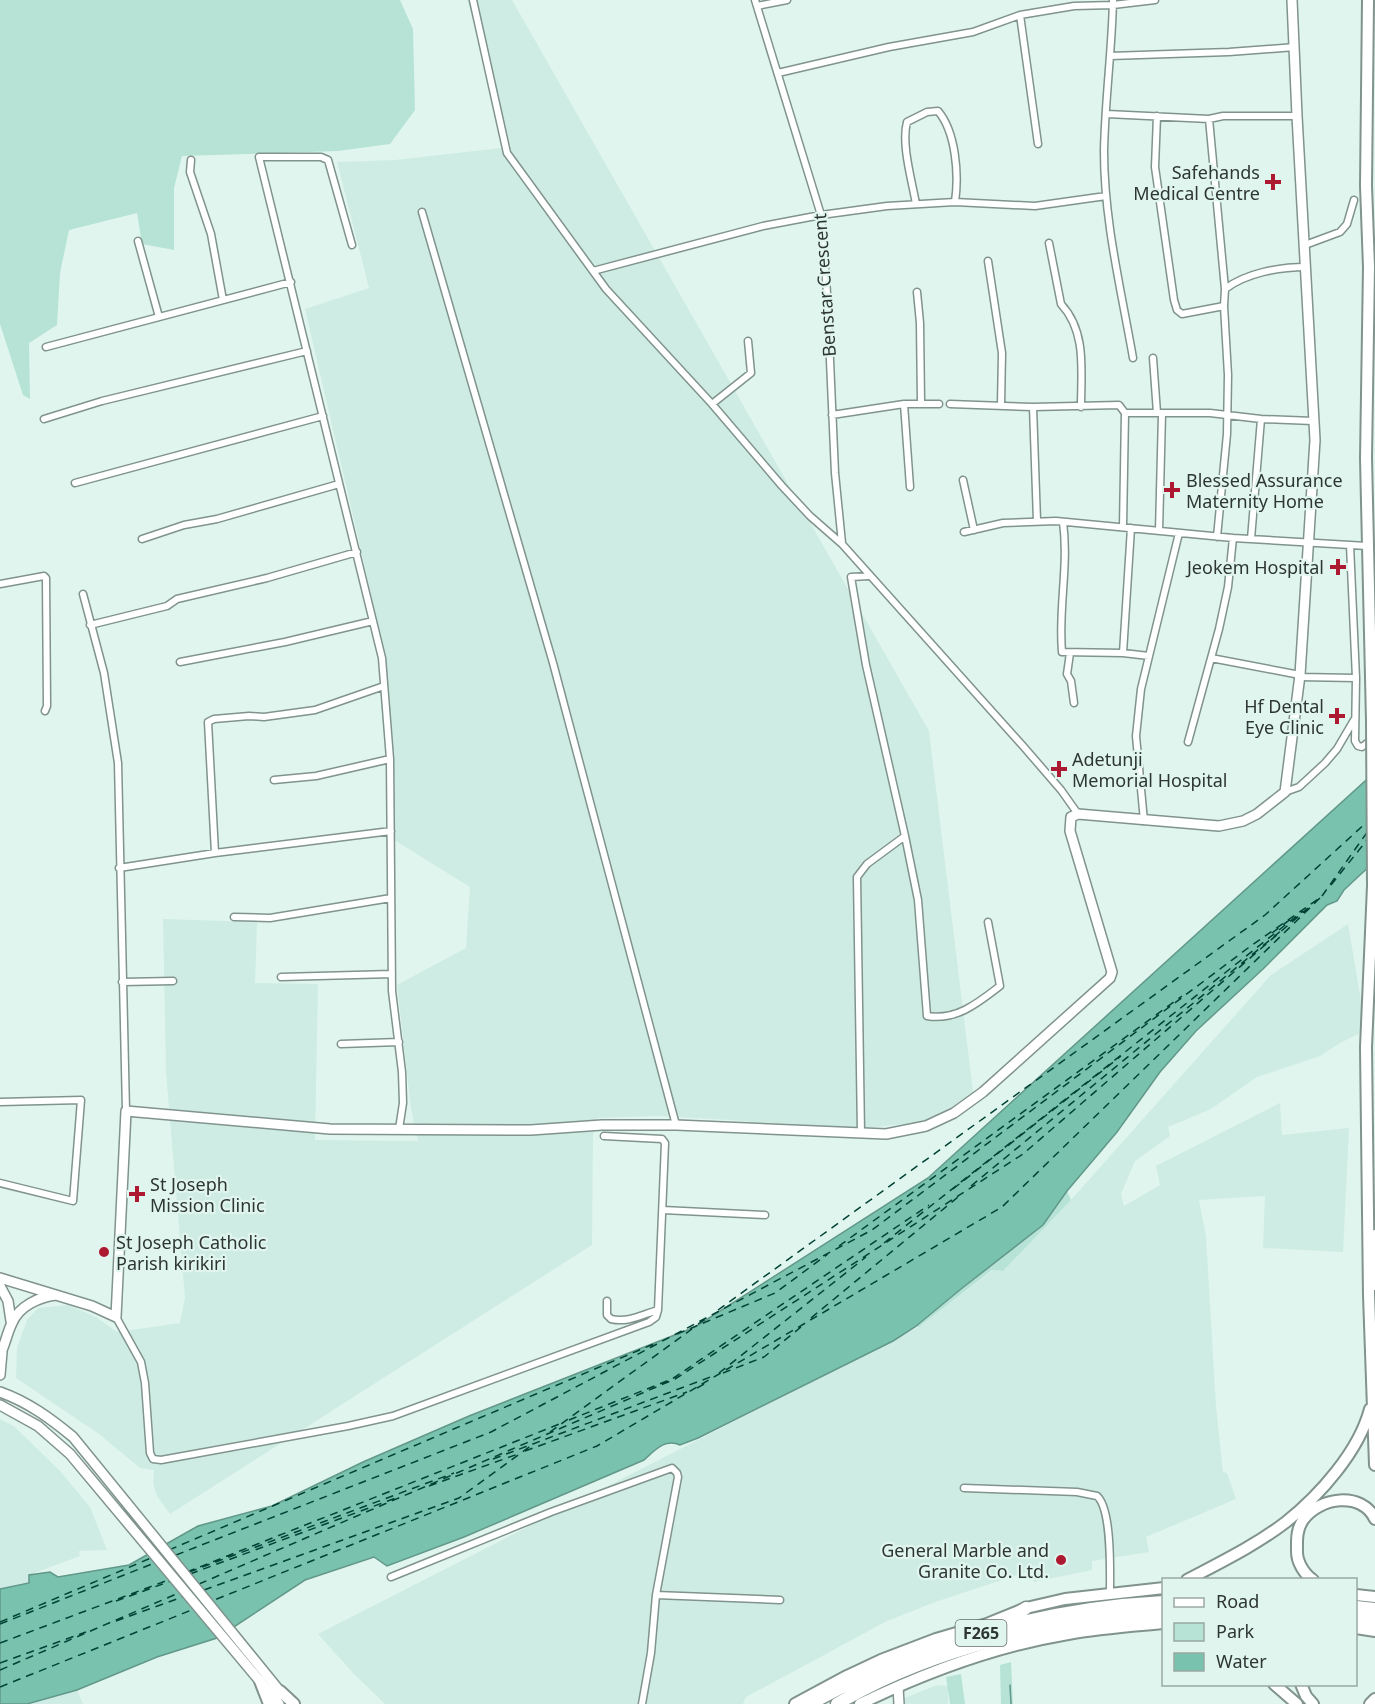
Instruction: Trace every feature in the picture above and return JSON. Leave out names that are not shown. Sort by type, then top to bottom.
[{"type":"highway","points":[[1375,1236],[1375,1284]]},
{"type":"highway","name":"F265","points":[[992,1637],[1030,1621],[1072,1611],[1162,1602]]},
{"type":"highway","points":[[1357,1607],[1374,1614]]},
{"type":"highway","points":[[971,1653],[1026,1608]]},
{"type":"highway","name":"F265","points":[[810,1704],[890,1664],[992,1637],[1065,1623],[1162,1613]]},
{"type":"highway","points":[[1357,1619],[1374,1614]]},
{"type":"highway","points":[[1011,1619],[1030,1621]]},
{"type":"highway","name":"F265","points":[[837,1704],[898,1674],[971,1653]]},
{"type":"main road","points":[[0,1278],[58,1294],[116,1317],[126,1111],[330,1129],[531,1130],[602,1125],[676,1125],[885,1134],[926,1126],[954,1113],[983,1092],[1111,977],[1112,972],[1070,831],[1070,820],[1078,814],[1208,826],[1231,825],[1257,814],[1285,792],[1299,676],[1314,467],[1293,0]]},
{"type":"main road","points":[[1368,0],[1367,546],[1373,886],[1366,1047],[1369,1295],[1375,1465]]},
{"type":"main road","points":[[0,1286],[10,1309],[11,1324]]},
{"type":"main road","points":[[0,1376],[1,1353],[17,1314],[33,1301],[58,1294]]},
{"type":"main road","points":[[1191,1578],[1240,1552],[1286,1522],[1319,1491],[1342,1464],[1364,1428],[1372,1390]]},
{"type":"main road","points":[[0,1392],[31,1406],[60,1426],[94,1461],[260,1674],[279,1704]]},
{"type":"main road","points":[[0,1405],[38,1426],[88,1473],[260,1674],[280,1690],[292,1704]]},
{"type":"main road","points":[[1310,1578],[1297,1558],[1297,1535],[1303,1520],[1315,1508],[1327,1503],[1351,1500],[1366,1507],[1375,1519]]},
{"type":"main road","points":[[860,1704],[971,1653],[1026,1608],[1110,1592],[1162,1588]]},
{"type":"main road","points":[[1357,1595],[1374,1614],[1357,1627]]},
{"type":"main road","points":[[795,1704],[847,1676],[936,1639],[1067,1634],[1162,1625]]},
{"type":"main road","points":[[260,1674],[269,1704]]},
{"type":"main road","points":[[1276,1686],[1297,1704]]},
{"type":"main road","points":[[1302,1686],[1306,1696],[1314,1704]]},
{"type":"main road","points":[[898,1687],[899,1704]]},
{"type":"main road","points":[[1370,1704],[1375,1699]]},
{"type":"street","points":[[473,0],[507,153],[592,271],[810,516],[842,544],[1023,746],[1061,790],[1078,814]]},
{"type":"street","points":[[756,3],[787,0]]},
{"type":"street","points":[[778,73],[889,47],[973,32],[1020,15],[1074,6],[1155,0]]},
{"type":"street","name":"Benstar Crescent","points":[[756,3],[821,215],[835,473],[842,544]]},
{"type":"street","points":[[1113,3],[1104,150],[1106,196],[1109,233],[1133,358]]},
{"type":"street","points":[[1020,15],[1038,144]]},
{"type":"street","points":[[1110,56],[1295,48]]},
{"type":"street","points":[[916,204],[905,138],[906,126],[907,122],[927,112],[938,111],[951,140],[956,159],[955,202]]},
{"type":"street","points":[[1107,114],[1209,118],[1297,116]]},
{"type":"street","points":[[1156,116],[1155,167],[1177,310],[1182,314],[1224,306]]},
{"type":"street","points":[[1209,118],[1225,290],[1228,375],[1227,434],[1217,537]]},
{"type":"street","points":[[352,245],[328,160],[321,157],[259,157],[382,658],[390,759],[392,991],[402,1072],[403,1103],[399,1129]]},
{"type":"street","points":[[191,160],[190,172],[211,234],[223,300]]},
{"type":"street","points":[[592,271],[763,226],[821,215],[955,202],[1035,206],[1106,196]]},
{"type":"street","points":[[1305,245],[1340,232],[1347,224],[1354,200]]},
{"type":"street","points":[[422,212],[553,663],[676,1125]]},
{"type":"street","points":[[138,241],[159,317]]},
{"type":"street","points":[[1049,243],[1061,304],[1067,310],[1080,341],[1081,407]]},
{"type":"street","points":[[988,261],[1002,353],[1001,405]]},
{"type":"street","points":[[1225,290],[1231,285],[1258,274],[1284,268],[1306,267]]},
{"type":"street","points":[[46,347],[291,282]]},
{"type":"street","points":[[917,292],[920,318],[921,403]]},
{"type":"street","points":[[712,404],[751,373],[748,340]]},
{"type":"street","points":[[44,419],[102,401],[307,351]]},
{"type":"street","points":[[1153,358],[1159,413],[1159,531]]},
{"type":"street","points":[[904,404],[910,487]]},
{"type":"street","points":[[832,415],[904,404],[939,404]]},
{"type":"street","points":[[950,404],[1032,407],[1119,405],[1125,412],[1123,527]]},
{"type":"street","points":[[1032,407],[1037,521]]},
{"type":"street","points":[[1125,412],[1226,414],[1313,422]]},
{"type":"street","points":[[75,483],[323,416]]},
{"type":"street","points":[[1251,539],[1261,419]]},
{"type":"street","points":[[963,480],[974,530]]},
{"type":"street","points":[[141,539],[184,525],[217,519],[339,484]]},
{"type":"street","points":[[964,532],[1003,523],[1037,521],[1217,537],[1367,546]]},
{"type":"street","points":[[1063,522],[1066,553],[1062,613],[1063,652],[1149,656]]},
{"type":"street","points":[[1123,653],[1131,528]]},
{"type":"street","points":[[1144,821],[1136,736],[1141,689],[1179,533]]},
{"type":"street","points":[[1188,742],[1228,587],[1233,538]]},
{"type":"street","points":[[1350,545],[1356,678],[1355,741],[1358,746],[1362,747],[1375,737]]},
{"type":"street","points":[[90,625],[167,606],[177,599],[267,578],[357,552]]},
{"type":"street","points":[[0,584],[44,576],[46,578],[47,706],[45,711]]},
{"type":"street","points":[[870,576],[850,576],[866,665],[918,900],[927,1016],[954,1015],[982,1000],[1000,986],[988,922]]},
{"type":"street","points":[[83,594],[104,674],[118,763],[126,1111]]},
{"type":"street","points":[[180,662],[285,642],[374,621]]},
{"type":"street","points":[[1070,653],[1067,674],[1071,681],[1074,703]]},
{"type":"street","points":[[1211,658],[1299,676],[1356,678]]},
{"type":"street","points":[[215,853],[208,722],[214,719],[264,717],[315,710],[384,686]]},
{"type":"street","points":[[1285,792],[1299,787],[1325,763],[1337,749],[1355,716]]},
{"type":"street","points":[[274,780],[316,776],[390,759]]},
{"type":"street","points":[[119,868],[215,853],[391,831]]},
{"type":"street","points":[[861,1133],[857,877],[859,871],[867,864],[905,836]]},
{"type":"street","points":[[234,916],[270,918],[392,898]]},
{"type":"street","points":[[281,977],[392,974]]},
{"type":"street","points":[[122,982],[172,981]]},
{"type":"street","points":[[340,1044],[399,1042]]},
{"type":"street","points":[[0,1101],[81,1100],[73,1201],[0,1183]]},
{"type":"street","points":[[116,1317],[141,1362],[145,1383],[150,1453],[153,1459],[162,1460],[393,1416],[650,1322],[656,1317],[658,1310],[665,1143],[662,1139],[604,1136]]},
{"type":"street","points":[[663,1210],[765,1215]]},
{"type":"street","points":[[607,1301],[607,1315],[610,1319],[617,1321],[626,1321],[658,1310]]},
{"type":"street","points":[[391,1577],[551,1512],[672,1468],[678,1478],[656,1595],[651,1653],[642,1704]]},
{"type":"street","points":[[964,1488],[1077,1492],[1097,1496],[1105,1506],[1111,1562],[1110,1592]]},
{"type":"street","points":[[656,1595],[780,1600]]},
{"type":"shaded area","points":[[467,0],[512,0],[929,731],[973,1092],[950,1109],[923,1122],[849,1130],[656,1116],[597,1118],[593,1135],[592,1245],[170,1514],[157,1496],[153,1483],[154,1470],[140,1468],[99,1434],[16,1378],[17,1348],[27,1320],[38,1308],[68,1305],[96,1317],[117,1332],[180,1323],[185,1298],[166,1072],[163,919],[257,922],[255,983],[318,984],[315,1140],[418,1141],[411,1109],[397,985],[466,948],[470,887],[391,838],[383,668],[373,602],[305,309],[369,288],[337,162],[395,160],[511,147]]},
{"type":"shaded area","points":[[1348,924],[1366,1030],[1320,1056],[1257,1077],[1211,1109],[1168,1127],[1170,1136],[1135,1161],[1121,1194],[1124,1206],[1160,1185],[1156,1166],[1280,1103],[1282,1135],[1349,1128],[1343,1252],[1263,1248],[1265,1196],[1199,1200],[1206,1236],[1216,1406],[1223,1472],[1227,1473],[1236,1499],[1146,1537],[1149,1552],[1092,1561],[1092,1570],[1034,1582],[1029,1571],[938,1601],[887,1621],[746,1697],[743,1704],[385,1704],[318,1634],[919,1327],[993,1270],[1003,1271],[1071,1200],[1271,975]]},
{"type":"shaded area","points":[[0,1419],[14,1426],[60,1471],[90,1507],[107,1550],[79,1551],[80,1556],[29,1575],[30,1583],[0,1589]]},
{"type":"shaded area","points":[[937,1685],[948,1686],[948,1704],[890,1704]]},
{"type":"shaded area","points":[[77,1690],[83,1704],[27,1704]]},
{"type":"green space","points":[[0,0],[400,0],[413,29],[415,110],[390,144],[338,151],[182,156],[174,188],[174,250],[142,244],[137,213],[69,230],[60,273],[57,325],[29,343],[30,399],[23,395],[0,324]]},
{"type":"green space","points":[[1067,1191],[1071,1200],[1003,1271],[992,1270],[919,1327],[915,1327],[1032,1232],[1057,1206]]},
{"type":"green space","points":[[1011,1662],[1013,1704],[1001,1704],[1000,1665]]},
{"type":"green space","points":[[961,1674],[965,1704],[950,1704],[946,1677]]},
{"type":"water","points":[[1375,772],[1375,861],[1344,890],[1337,901],[1327,905],[1196,1031],[1160,1072],[1117,1132],[1067,1191],[1043,1225],[915,1327],[893,1341],[698,1438],[680,1445],[665,1444],[644,1460],[464,1537],[387,1566],[374,1557],[305,1580],[217,1638],[157,1657],[77,1690],[27,1704],[0,1704],[0,1589],[29,1583],[29,1575],[50,1572],[58,1577],[129,1565],[198,1526],[272,1506],[363,1462],[469,1416],[695,1327],[928,1178]]},
{"type":"waterway","points":[[1010,1685],[1011,1704]]},
{"type":"ferry route","points":[[718,1310],[1265,915],[1368,821]]},
{"type":"ferry route","points":[[1322,896],[1368,831]]},
{"type":"ferry route","points":[[1331,885],[1367,840]]},
{"type":"ferry route","points":[[176,1555],[491,1432],[872,1230],[1248,948],[1321,897],[1002,1207],[597,1446],[212,1601]]},
{"type":"ferry route","points":[[199,1584],[675,1379],[1023,1154],[1308,908]]},
{"type":"ferry route","points":[[884,1243],[1303,911]]},
{"type":"ferry route","points":[[1272,933],[1292,918]]},
{"type":"ferry route","points":[[971,1186],[1282,930]]},
{"type":"ferry route","points":[[839,1246],[1182,996]]},
{"type":"ferry route","points":[[953,1189],[1121,1056]]},
{"type":"ferry route","points":[[811,1318],[958,1197]]},
{"type":"ferry route","points":[[569,1420],[672,1379],[929,1205]]},
{"type":"ferry route","points":[[677,1334],[775,1293],[828,1254]]},
{"type":"ferry route","points":[[719,1373],[866,1257]]},
{"type":"ferry route","points":[[698,1324],[707,1318]]},
{"type":"ferry route","points":[[723,1373],[764,1357],[801,1327]]},
{"type":"ferry route","points":[[550,1432],[692,1329]]},
{"type":"ferry route","points":[[169,1550],[656,1343]]},
{"type":"ferry route","points":[[493,1459],[713,1376]]},
{"type":"ferry route","points":[[697,1388],[708,1382]]},
{"type":"ferry route","points":[[525,1451],[687,1392]]},
{"type":"ferry route","points":[[187,1572],[562,1423]]},
{"type":"ferry route","points":[[204,1590],[459,1498],[532,1445]]},
{"type":"ferry route","points":[[429,1486],[518,1454]]},
{"type":"ferry route","points":[[189,1572],[454,1473]]},
{"type":"ferry route","points":[[190,1574],[396,1498]]},
{"type":"ferry route","points":[[0,1622],[151,1558]]},
{"type":"ferry route","points":[[0,1624],[157,1562]]},
{"type":"ferry route","points":[[0,1643],[171,1579]]},
{"type":"ferry route","points":[[116,1601],[171,1581]]},
{"type":"ferry route","points":[[0,1670],[181,1592]]},
{"type":"ferry route","points":[[116,1621],[185,1596]]},
{"type":"ferry route","points":[[0,1687],[194,1609]]},
{"type":"ferry route","points":[[0,1663],[86,1632]]},
{"type":"place","name":"Safehands Medical Centre","points":[[1273,182]]},
{"type":"place","name":"Blessed Assurance Maternity Home","points":[[1172,490]]},
{"type":"place","name":"Jeokem Hospital","points":[[1338,567]]},
{"type":"place","name":"Hf Dental Eye Clinic","points":[[1337,716]]},
{"type":"place","name":"Adetunji Memorial Hospital","points":[[1059,769]]},
{"type":"place","name":"St Joseph Mission Clinic","points":[[137,1194]]},
{"type":"place","name":"St Joseph Catholic Parish kirikiri","points":[[104,1252]]},
{"type":"place","name":"General Marble and Granite Co. Ltd.","points":[[1061,1560]]}]
